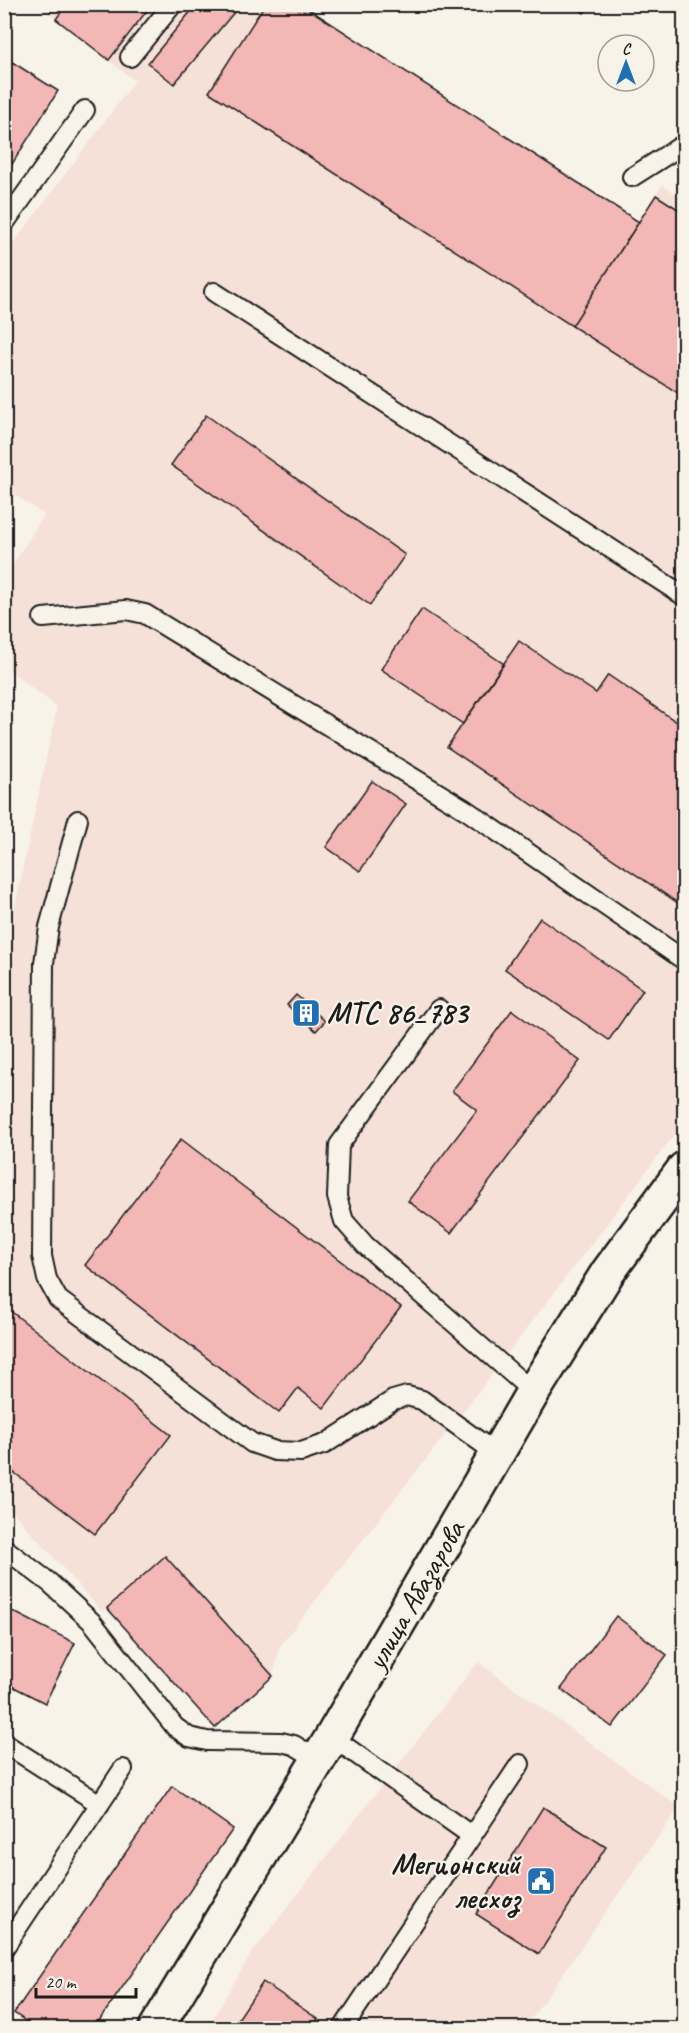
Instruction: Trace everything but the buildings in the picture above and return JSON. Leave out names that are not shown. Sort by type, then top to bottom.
[{"type":"street","name":"улица Абазарова","points":[[156,2028],[326,1748],[533,1392],[608,1272],[684,1169]]},
{"type":"lane","points":[[130,57],[173,4]]},
{"type":"lane","points":[[4,224],[85,110]]},
{"type":"lane","points":[[632,177],[681,151]]},
{"type":"lane","points":[[214,292],[684,596]]},
{"type":"lane","points":[[43,618],[126,610],[145,614],[465,810],[684,960]]},
{"type":"lane","points":[[78,820],[49,927],[44,963],[42,1256],[47,1279],[58,1299],[252,1443],[275,1451],[301,1452],[325,1444],[393,1400],[407,1396],[422,1400],[497,1454]]},
{"type":"lane","points":[[439,1009],[339,1145],[337,1197],[344,1221],[365,1245],[533,1392]]},
{"type":"lane","points":[[4,1548],[50,1583],[92,1622],[175,1727],[189,1737],[207,1741],[280,1742],[326,1748],[472,1836]]},
{"type":"lane","points":[[4,1743],[100,1804]]},
{"type":"lane","points":[[343,2028],[520,1764]]},
{"type":"lane","points":[[4,1948],[123,1769]]},
{"type":"shaded area","points":[[38,5],[301,5],[639,221],[662,185],[684,199],[684,1122],[490,1377],[280,1646],[273,1676],[215,1728],[108,1608],[102,1612],[5,1503],[5,953],[57,707],[5,667],[5,577],[44,515],[5,488],[4,256],[135,81]]},
{"type":"shaded area","points":[[478,1662],[679,1807],[525,2028],[207,2028],[252,1953]]},
{"type":"place","name":"МТС 86_783","points":[[306,1013]]},
{"type":"place","name":"Мегионский лесхоз","points":[[541,1881]]}]
